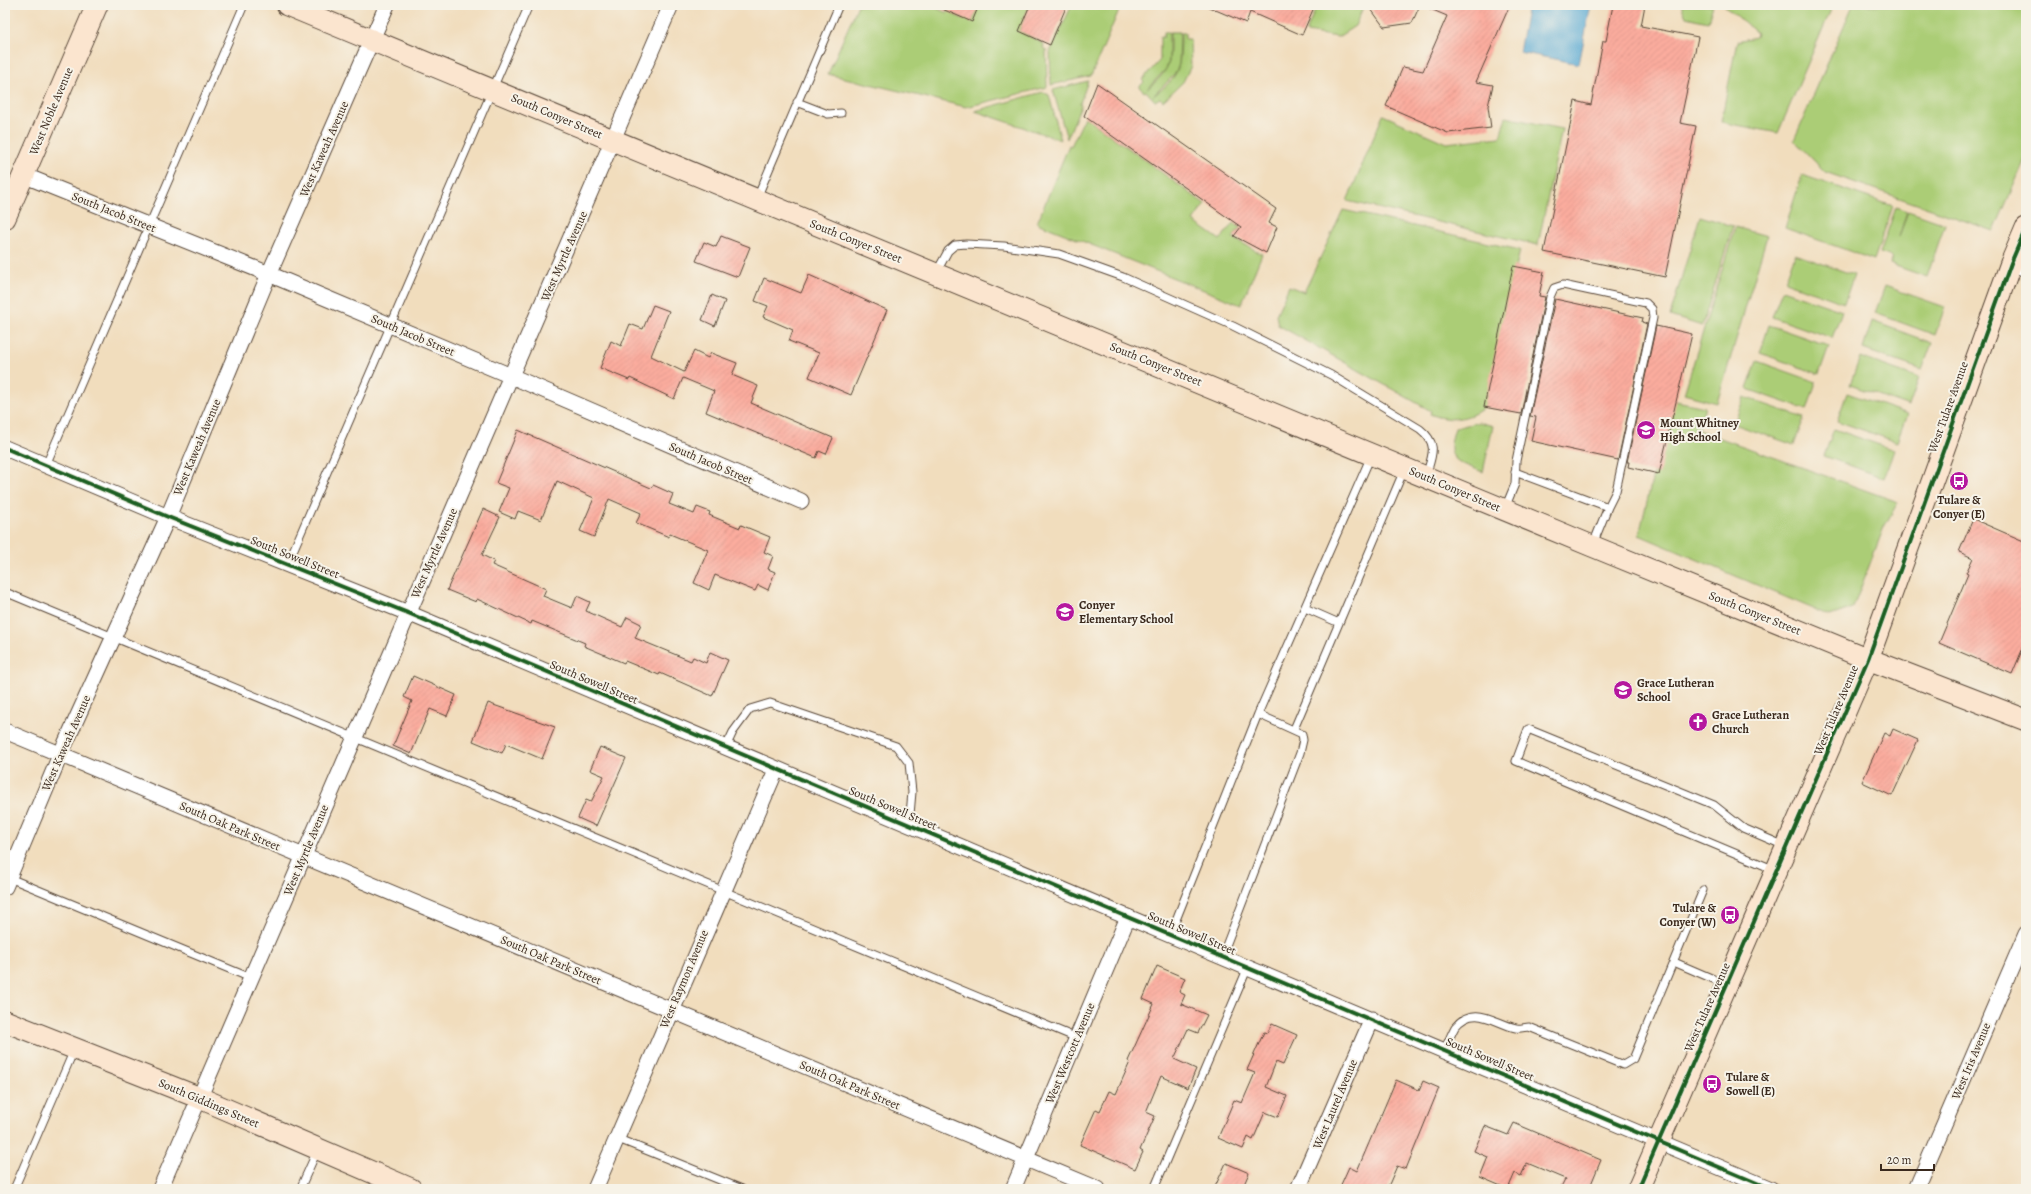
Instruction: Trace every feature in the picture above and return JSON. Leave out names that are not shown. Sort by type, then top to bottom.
[{"type":"street","name":"West Noble Avenue","points":[[5,218],[97,5]]},
{"type":"street","name":"South Conyer Street","points":[[287,5],[1426,476],[1504,510],[1868,659],[2026,720]]},
{"type":"street","name":"West Kaweah Avenue","points":[[6,880],[61,753],[168,517],[269,274],[387,5]]},
{"type":"street","name":"West Myrtle Avenue","points":[[160,1189],[671,5]]},
{"type":"street","name":"South Jacob Street","points":[[23,176],[269,274],[801,501]]},
{"type":"street","name":"West Tulare Avenue","points":[[1638,1189],[1868,659],[2019,266],[2026,228]]},
{"type":"street","name":"South Sowell Street","points":[[5,448],[168,517],[408,613],[726,749],[1372,1019],[1771,1189]]},
{"type":"street","name":"South Oak Park Street","points":[[5,731],[61,753],[303,857],[1098,1189]]},
{"type":"street","name":"West Raymon Avenue","points":[[595,1189],[671,1010],[776,770]]},
{"type":"street","name":"West Westcott Avenue","points":[[1013,1189],[1128,917]]},
{"type":"street","name":"West Iris Avenue","points":[[1916,1189],[2026,934]]},
{"type":"street","name":"West Laurel Avenue","points":[[1298,1189],[1372,1019]]},
{"type":"street","name":"South Giddings Street","points":[[5,1021],[200,1098],[411,1189]]},
{"type":"lane","points":[[46,465],[244,5]]},
{"type":"lane","points":[[287,565],[529,5]]},
{"type":"lane","points":[[756,200],[839,5]]},
{"type":"lane","points":[[797,102],[828,114],[841,113]]},
{"type":"lane","points":[[936,273],[948,251],[955,245],[966,244],[1004,246],[1059,254],[1122,277],[1233,326],[1331,375],[1420,430],[1429,436],[1433,443],[1426,476]]},
{"type":"lane","points":[[1504,510],[1515,484],[1516,461],[1548,305],[1554,288],[1564,286],[1646,303],[1652,309],[1653,318],[1616,491],[1592,546]]},
{"type":"lane","points":[[1170,935],[1258,714],[1372,454]]},
{"type":"lane","points":[[1294,729],[1405,468]]},
{"type":"lane","points":[[1515,472],[1608,507]]},
{"type":"lane","points":[[5,592],[354,739],[1077,1038]]},
{"type":"lane","points":[[1305,608],[1339,623]]},
{"type":"lane","points":[[726,749],[733,732],[750,709],[770,703],[896,746],[909,763],[912,792],[909,826]]},
{"type":"lane","points":[[1222,956],[1300,754],[1304,740],[1302,734],[1294,729],[1258,714]]},
{"type":"lane","points":[[1777,871],[1516,761],[1528,729],[1714,805],[1743,828],[1787,847]]},
{"type":"lane","points":[[6,880],[251,978]]},
{"type":"lane","points":[[1444,1050],[1456,1027],[1465,1019],[1477,1016],[1488,1017],[1517,1028],[1529,1027],[1623,1065],[1633,1059],[1703,890]]},
{"type":"lane","points":[[1674,962],[1727,985]]},
{"type":"lane","points":[[1154,1189],[1248,967]]},
{"type":"lane","points":[[14,1189],[75,1048]]},
{"type":"lane","points":[[616,1138],[742,1189]]},
{"type":"lane","points":[[300,1189],[318,1149]]},
{"type":"green space","points":[[858,5],[930,5],[947,13],[950,5],[958,5],[954,15],[972,22],[979,5],[1030,5],[1019,31],[1044,44],[1043,48],[1046,50],[1047,87],[966,107],[828,74]]},
{"type":"green space","points":[[1072,5],[1094,5],[1119,10],[1091,76],[1051,85],[1050,52]]},
{"type":"green space","points":[[1317,5],[1364,5],[1355,26],[1338,37],[1306,32]]},
{"type":"green space","points":[[1681,5],[1713,5],[1708,22],[1686,17]]},
{"type":"green space","points":[[1724,5],[1833,5],[1778,133],[1721,122],[1737,41],[1756,37],[1757,33]]},
{"type":"green space","points":[[1853,5],[2026,5],[2026,157],[1994,231],[1825,172],[1794,140]]},
{"type":"green space","points":[[1164,32],[1169,32],[1169,59],[1170,32],[1180,32],[1179,64],[1181,33],[1185,33],[1185,39],[1190,39],[1191,66],[1183,82],[1163,101],[1160,98],[1155,101],[1146,91],[1144,92],[1139,87],[1144,82],[1142,80],[1160,60],[1160,37],[1164,37]],"holes":[[[1179,65],[1178,69],[1174,76],[1169,82],[1153,96],[1175,74]],[[1166,69],[1161,76],[1147,89]]]},
{"type":"green space","points":[[1088,81],[1080,103],[1081,105],[1067,139],[1053,90]]},
{"type":"green space","points":[[1043,92],[1049,95],[1061,140],[975,111]]},
{"type":"green space","points":[[1383,115],[1446,143],[1500,137],[1506,117],[1562,129],[1538,245],[1347,201]]},
{"type":"green space","points":[[1085,117],[1205,204],[1193,221],[1220,240],[1233,223],[1240,227],[1233,238],[1262,254],[1241,305],[1037,223],[1069,145],[1071,146]]},
{"type":"green space","points":[[1802,175],[1893,206],[1874,260],[1785,228]]},
{"type":"green space","points":[[1896,207],[1907,211],[1899,237],[1908,211],[1945,224],[1927,277],[1890,264],[1892,257],[1880,253]]},
{"type":"green space","points":[[1343,210],[1520,250],[1485,407],[1472,415],[1465,417],[1452,419],[1437,417],[1430,414],[1431,411],[1278,325],[1276,315],[1289,286],[1304,292]]},
{"type":"green space","points":[[1700,216],[1733,226],[1702,326],[1670,316]]},
{"type":"green space","points":[[1735,227],[1767,236],[1717,403],[1684,394]]},
{"type":"green space","points":[[1795,254],[1854,275],[1844,303],[1785,282]]},
{"type":"green space","points":[[1885,286],[1945,307],[1935,335],[1875,313]]},
{"type":"green space","points":[[1782,290],[1842,311],[1832,338],[1772,317]]},
{"type":"green space","points":[[1872,321],[1932,343],[1922,370],[1863,349]]},
{"type":"green space","points":[[1769,325],[1829,346],[1819,374],[1760,353]]},
{"type":"green space","points":[[1860,357],[1919,378],[1909,406],[1850,385]]},
{"type":"green space","points":[[1757,361],[1816,382],[1807,410],[1747,389]]},
{"type":"green space","points":[[1847,393],[1907,414],[1897,442],[1837,421]]},
{"type":"green space","points":[[1744,397],[1804,418],[1794,445],[1734,424]]},
{"type":"green space","points":[[1671,400],[1705,407],[1698,430],[1898,502],[1884,527],[1853,608],[1830,616],[1639,535]]},
{"type":"green space","points":[[1479,422],[1493,426],[1483,472],[1459,462],[1452,454],[1451,447],[1455,428]]},
{"type":"green space","points":[[1834,429],[1894,450],[1884,478],[1824,456]]},
{"type":"water","points":[[1528,5],[1591,5],[1579,64],[1519,52]]},
{"type":"building","points":[[933,5],[979,5],[972,22]]},
{"type":"building","points":[[1030,5],[1067,5],[1050,45],[1019,31]]},
{"type":"building","points":[[1204,5],[1315,5],[1302,35],[1250,12],[1246,23]]},
{"type":"building","points":[[1368,5],[1420,5],[1412,23],[1384,27]]},
{"type":"building","points":[[1421,5],[1510,5],[1476,82],[1493,85],[1488,106],[1491,128],[1448,133],[1386,106],[1403,67],[1423,71],[1447,16]]},
{"type":"building","points":[[1613,5],[1645,5],[1641,26],[1698,37],[1680,123],[1696,126],[1665,277],[1544,252],[1575,101],[1591,105],[1603,41],[1606,41]]},
{"type":"building","points":[[1097,83],[1276,209],[1269,223],[1277,227],[1266,253],[1234,236],[1241,227],[1084,116]]},
{"type":"building","points":[[721,236],[750,247],[738,277],[696,261],[704,242],[716,247]]},
{"type":"building","points":[[1513,266],[1544,272],[1539,296],[1545,297],[1521,414],[1484,407]]},
{"type":"building","points":[[809,275],[887,310],[851,395],[809,377],[819,353],[789,341],[793,330],[763,317],[768,306],[755,301],[764,278],[801,293]]},
{"type":"building","points":[[712,295],[725,301],[715,326],[702,320]]},
{"type":"building","points":[[1555,299],[1643,318],[1642,322],[1647,324],[1618,460],[1531,441],[1536,417],[1530,416]]},
{"type":"building","points":[[653,305],[669,311],[651,356],[684,372],[694,351],[708,358],[711,353],[737,363],[732,375],[758,386],[751,403],[833,438],[826,454],[819,451],[816,458],[706,412],[714,391],[683,378],[674,399],[630,378],[629,380],[600,368],[611,341],[621,346],[630,324],[643,329]]},
{"type":"building","points":[[1656,326],[1692,334],[1659,474],[1628,467],[1629,462],[1627,462]]},
{"type":"building","points":[[518,430],[651,488],[653,485],[673,494],[669,504],[694,514],[697,507],[710,512],[709,515],[740,528],[741,525],[770,537],[764,552],[773,556],[768,569],[775,572],[768,590],[758,585],[755,591],[715,575],[709,590],[694,583],[708,550],[670,534],[669,537],[636,523],[641,513],[609,499],[594,537],[580,531],[594,498],[557,481],[541,520],[518,511],[515,519],[499,512],[509,488],[496,483]]},
{"type":"building","points":[[483,509],[500,517],[482,555],[494,561],[492,565],[546,589],[543,596],[572,608],[577,596],[590,602],[586,611],[622,627],[627,617],[641,624],[635,638],[691,661],[693,657],[706,663],[710,652],[728,660],[712,696],[660,673],[659,675],[625,661],[624,663],[584,646],[585,643],[532,621],[531,624],[477,599],[476,602],[447,590]]},
{"type":"building","points":[[1973,519],[2026,542],[2026,641],[2012,674],[1939,643],[1968,574],[1966,573],[1973,558],[1959,552]]},
{"type":"building","points":[[413,676],[456,695],[447,716],[430,709],[411,754],[393,746],[412,701],[404,697]]},
{"type":"building","points":[[488,703],[555,727],[542,759],[506,744],[502,753],[473,741]]},
{"type":"building","points":[[1893,729],[1918,740],[1892,796],[1862,782],[1884,733],[1890,736]]},
{"type":"building","points":[[600,747],[626,758],[596,826],[578,818],[586,800],[591,802],[604,776],[590,770]]},
{"type":"building","points":[[1157,966],[1185,978],[1179,992],[1185,995],[1181,1004],[1207,1015],[1198,1033],[1188,1029],[1174,1059],[1196,1069],[1188,1088],[1161,1076],[1146,1112],[1155,1116],[1140,1150],[1143,1152],[1135,1169],[1080,1145],[1096,1109],[1100,1111],[1109,1091],[1116,1094],[1130,1062],[1128,1061],[1154,1004],[1143,999]]},
{"type":"building","points":[[1272,1024],[1297,1035],[1283,1065],[1276,1062],[1266,1087],[1287,1096],[1278,1117],[1265,1112],[1253,1140],[1248,1137],[1243,1149],[1218,1138],[1234,1100],[1242,1103],[1255,1073],[1247,1070],[1264,1032],[1267,1033]]},
{"type":"building","points":[[1396,1080],[1419,1090],[1423,1081],[1439,1088],[1406,1169],[1397,1166],[1387,1189],[1339,1189],[1349,1167],[1357,1171]]},
{"type":"building","points":[[1514,1123],[1601,1160],[1589,1189],[1560,1189],[1565,1179],[1527,1163],[1521,1176],[1515,1173],[1508,1189],[1480,1177],[1488,1157],[1474,1151],[1485,1126],[1508,1135]]},
{"type":"building","points":[[1226,1163],[1249,1173],[1242,1189],[1214,1189]]},
{"type":"cycle path","points":[[1638,1189],[1868,659],[2011,263],[2026,228]]},
{"type":"cycle path","points":[[5,448],[168,517],[408,613],[1771,1189]]},
{"type":"place","name":"Mount Whitney High School","points":[[1646,430]]},
{"type":"place","name":"Tulare & Conyer (E)","points":[[1959,481]]},
{"type":"place","name":"Conyer Elementary School","points":[[1065,612]]},
{"type":"place","name":"Grace Lutheran School","points":[[1623,690]]},
{"type":"place","name":"Grace Lutheran Church","points":[[1698,722]]},
{"type":"place","name":"Tulare & Conyer (W)","points":[[1730,915]]},
{"type":"place","name":"Tulare & Sowell (E)","points":[[1712,1084]]}]
